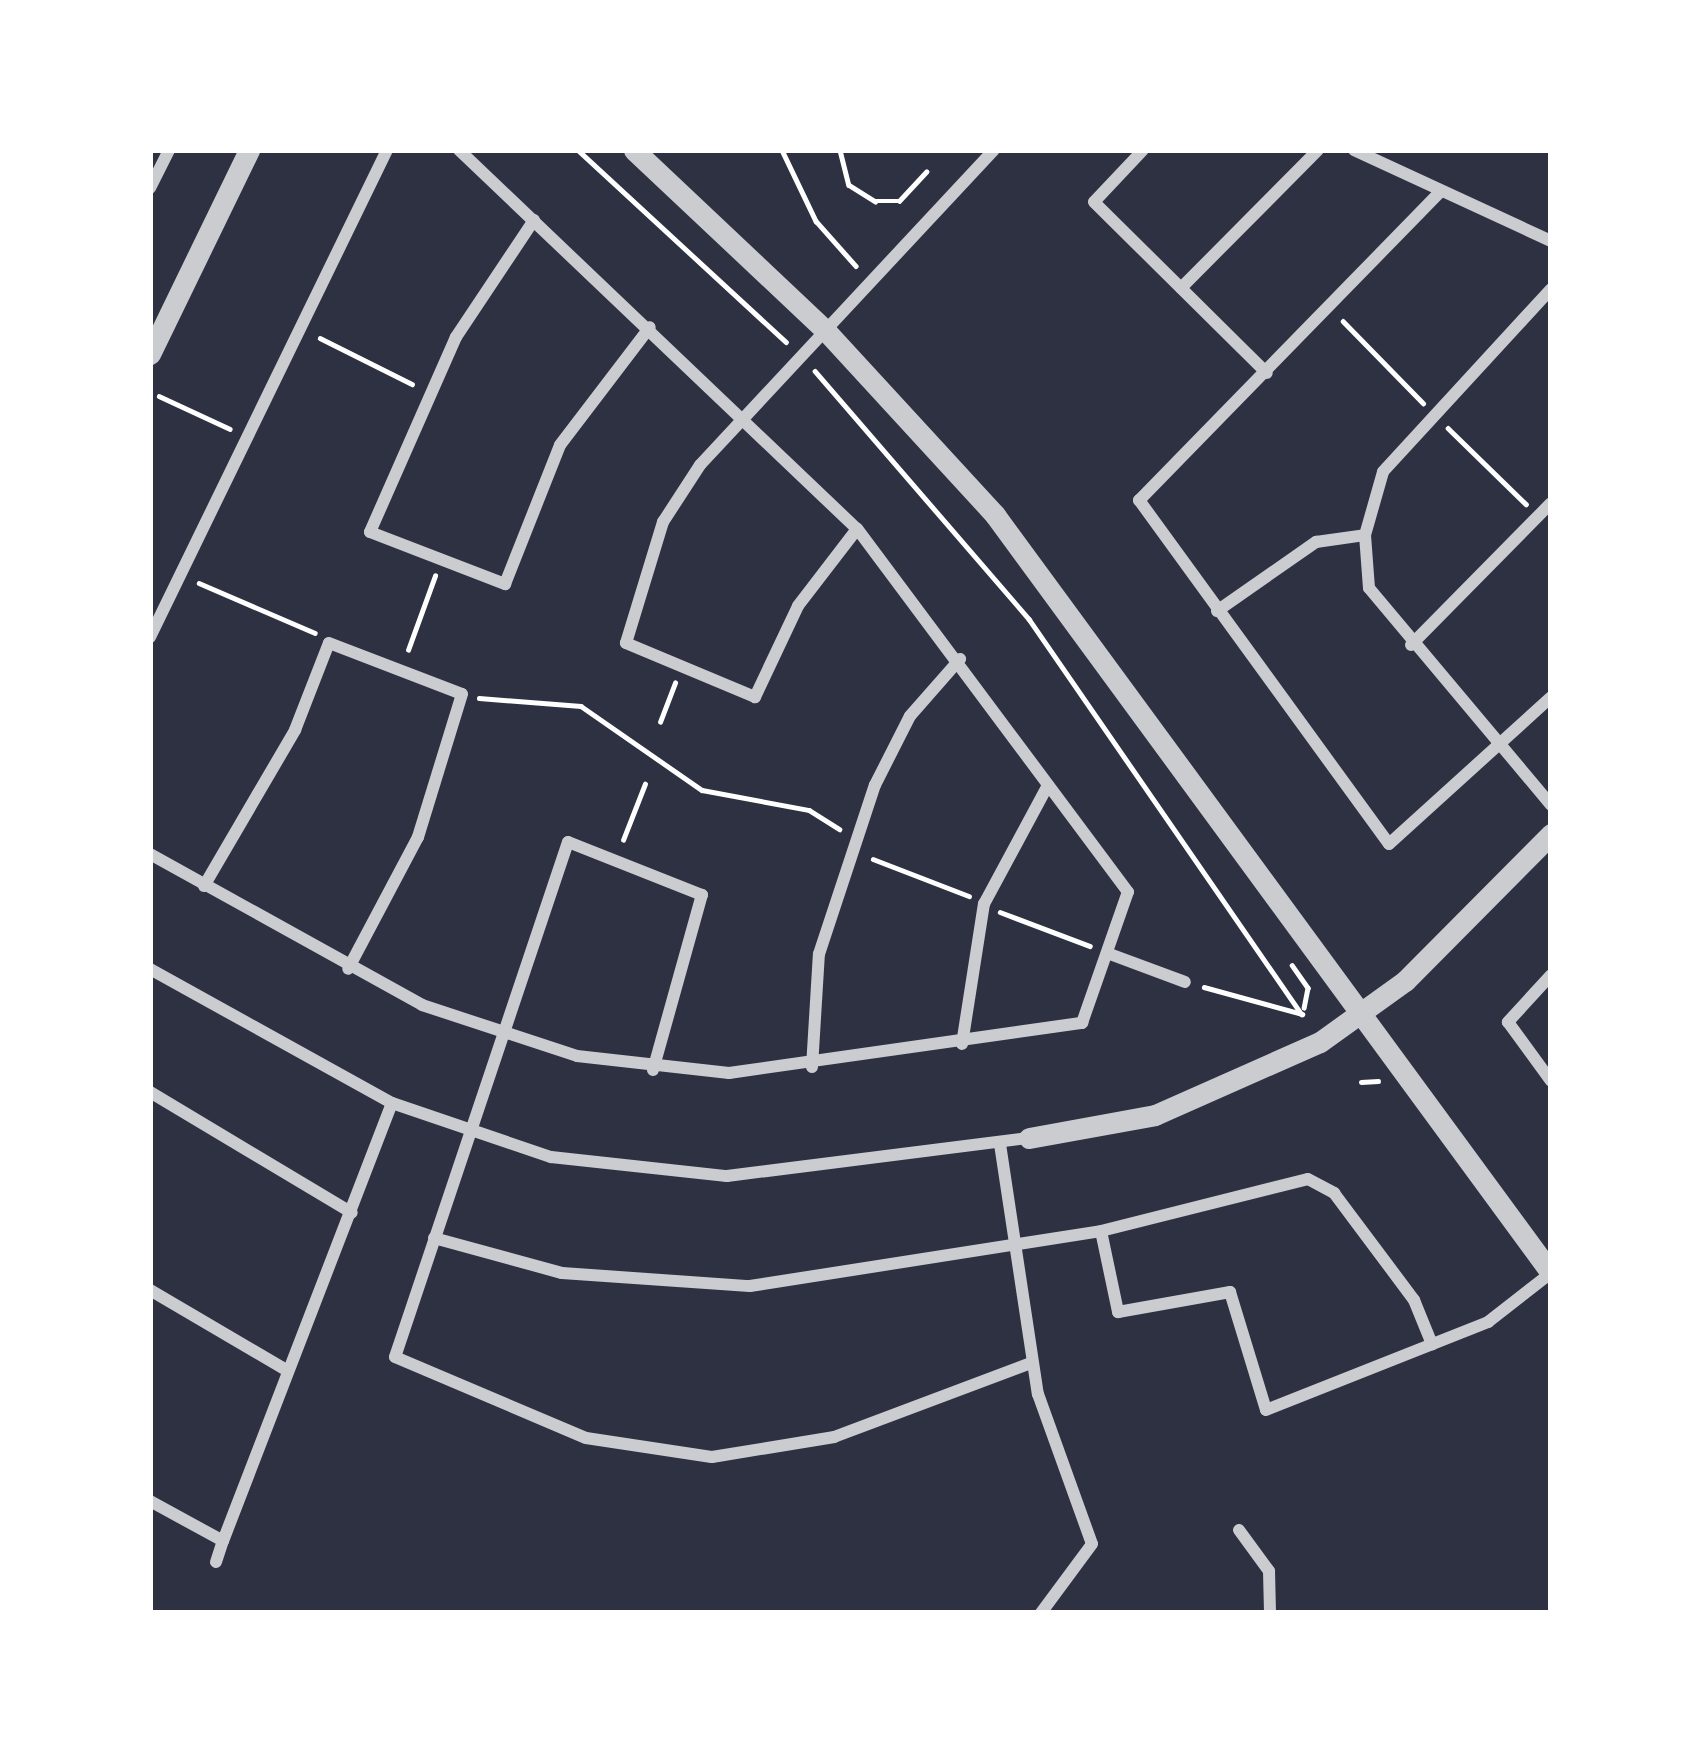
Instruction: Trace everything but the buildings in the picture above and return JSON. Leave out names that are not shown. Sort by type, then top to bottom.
[{"type":"street","points":[[150,188],[169,150]]},
{"type":"street","points":[[150,354],[249,150]]},
{"type":"street","points":[[150,637],[184,576],[388,150]]},
{"type":"street","points":[[150,854],[348,969],[500,1034],[653,1070],[812,1066],[1082,1023],[1128,892],[960,659],[857,529],[745,416],[459,150]]},
{"type":"street","points":[[634,150],[813,345],[1036,566],[1551,1273],[1488,1322],[1267,1410],[1230,1292],[1118,1312],[1101,1232]]},
{"type":"street","points":[[857,529],[798,606],[755,697],[626,643],[663,522],[745,416],[994,150]]},
{"type":"street","points":[[1142,150],[1094,202],[1267,373]]},
{"type":"street","points":[[1180,288],[1318,150]]},
{"type":"street","points":[[1354,150],[1551,241]]},
{"type":"street","points":[[1440,192],[1139,500],[1389,844],[1500,750],[1551,697]]},
{"type":"street","points":[[534,220],[428,392],[370,532],[505,584],[560,445],[650,327]]},
{"type":"street","points":[[1551,289],[1383,472],[1365,535],[1369,588],[1411,645],[1551,806]]},
{"type":"street","points":[[1411,645],[1551,503]]},
{"type":"street","points":[[1217,611],[1316,542],[1365,535]]},
{"type":"street","points":[[204,886],[295,730],[329,643],[462,694],[418,837],[348,969]]},
{"type":"street","points":[[812,1066],[819,954],[852,851],[890,749],[960,659]]},
{"type":"street","points":[[962,1044],[984,904],[1048,785]]},
{"type":"street","points":[[150,969],[392,1103],[469,1133],[639,1172],[727,1176],[1000,1144],[1155,1115],[1250,1082],[1364,1015],[1551,834]]},
{"type":"street","points":[[653,1070],[702,896],[568,842],[394,1357],[628,1449],[712,1457],[794,1449],[1031,1363]]},
{"type":"street","points":[[1106,952],[1185,982]]},
{"type":"street","points":[[1551,975],[1508,1022],[1551,1081]]},
{"type":"street","points":[[150,1092],[352,1213]]},
{"type":"street","points":[[216,1562],[392,1103]]},
{"type":"street","points":[[1000,1144],[1031,1363],[1092,1544],[1041,1613]]},
{"type":"street","points":[[434,1238],[562,1273],[703,1287],[1013,1240],[1101,1232],[1275,1181],[1322,1184],[1414,1300],[1432,1345]]},
{"type":"street","points":[[150,1290],[289,1372]]},
{"type":"street","points":[[150,1501],[223,1541]]},
{"type":"street","points":[[1239,1530],[1270,1571],[1270,1613]]},
{"type":"path","points":[[578,150],[813,345]]},
{"type":"path","points":[[782,150],[817,221],[873,282]]},
{"type":"path","points":[[840,150],[849,185],[875,201],[899,201],[926,172]]},
{"type":"path","points":[[765,302],[813,345],[973,545],[1302,1014]]},
{"type":"path","points":[[302,329],[428,392]]},
{"type":"path","points":[[159,396],[249,439]]},
{"type":"path","points":[[400,670],[441,560]]},
{"type":"path","points":[[184,576],[329,643]]},
{"type":"path","points":[[659,722],[682,666]]},
{"type":"path","points":[[462,694],[581,706],[670,774],[732,800],[809,810],[852,851]]},
{"type":"path","points":[[615,861],[645,784]]},
{"type":"path","points":[[1283,952],[1308,988],[1302,1014]]},
{"type":"path","points":[[1185,982],[1302,1014]]}]
